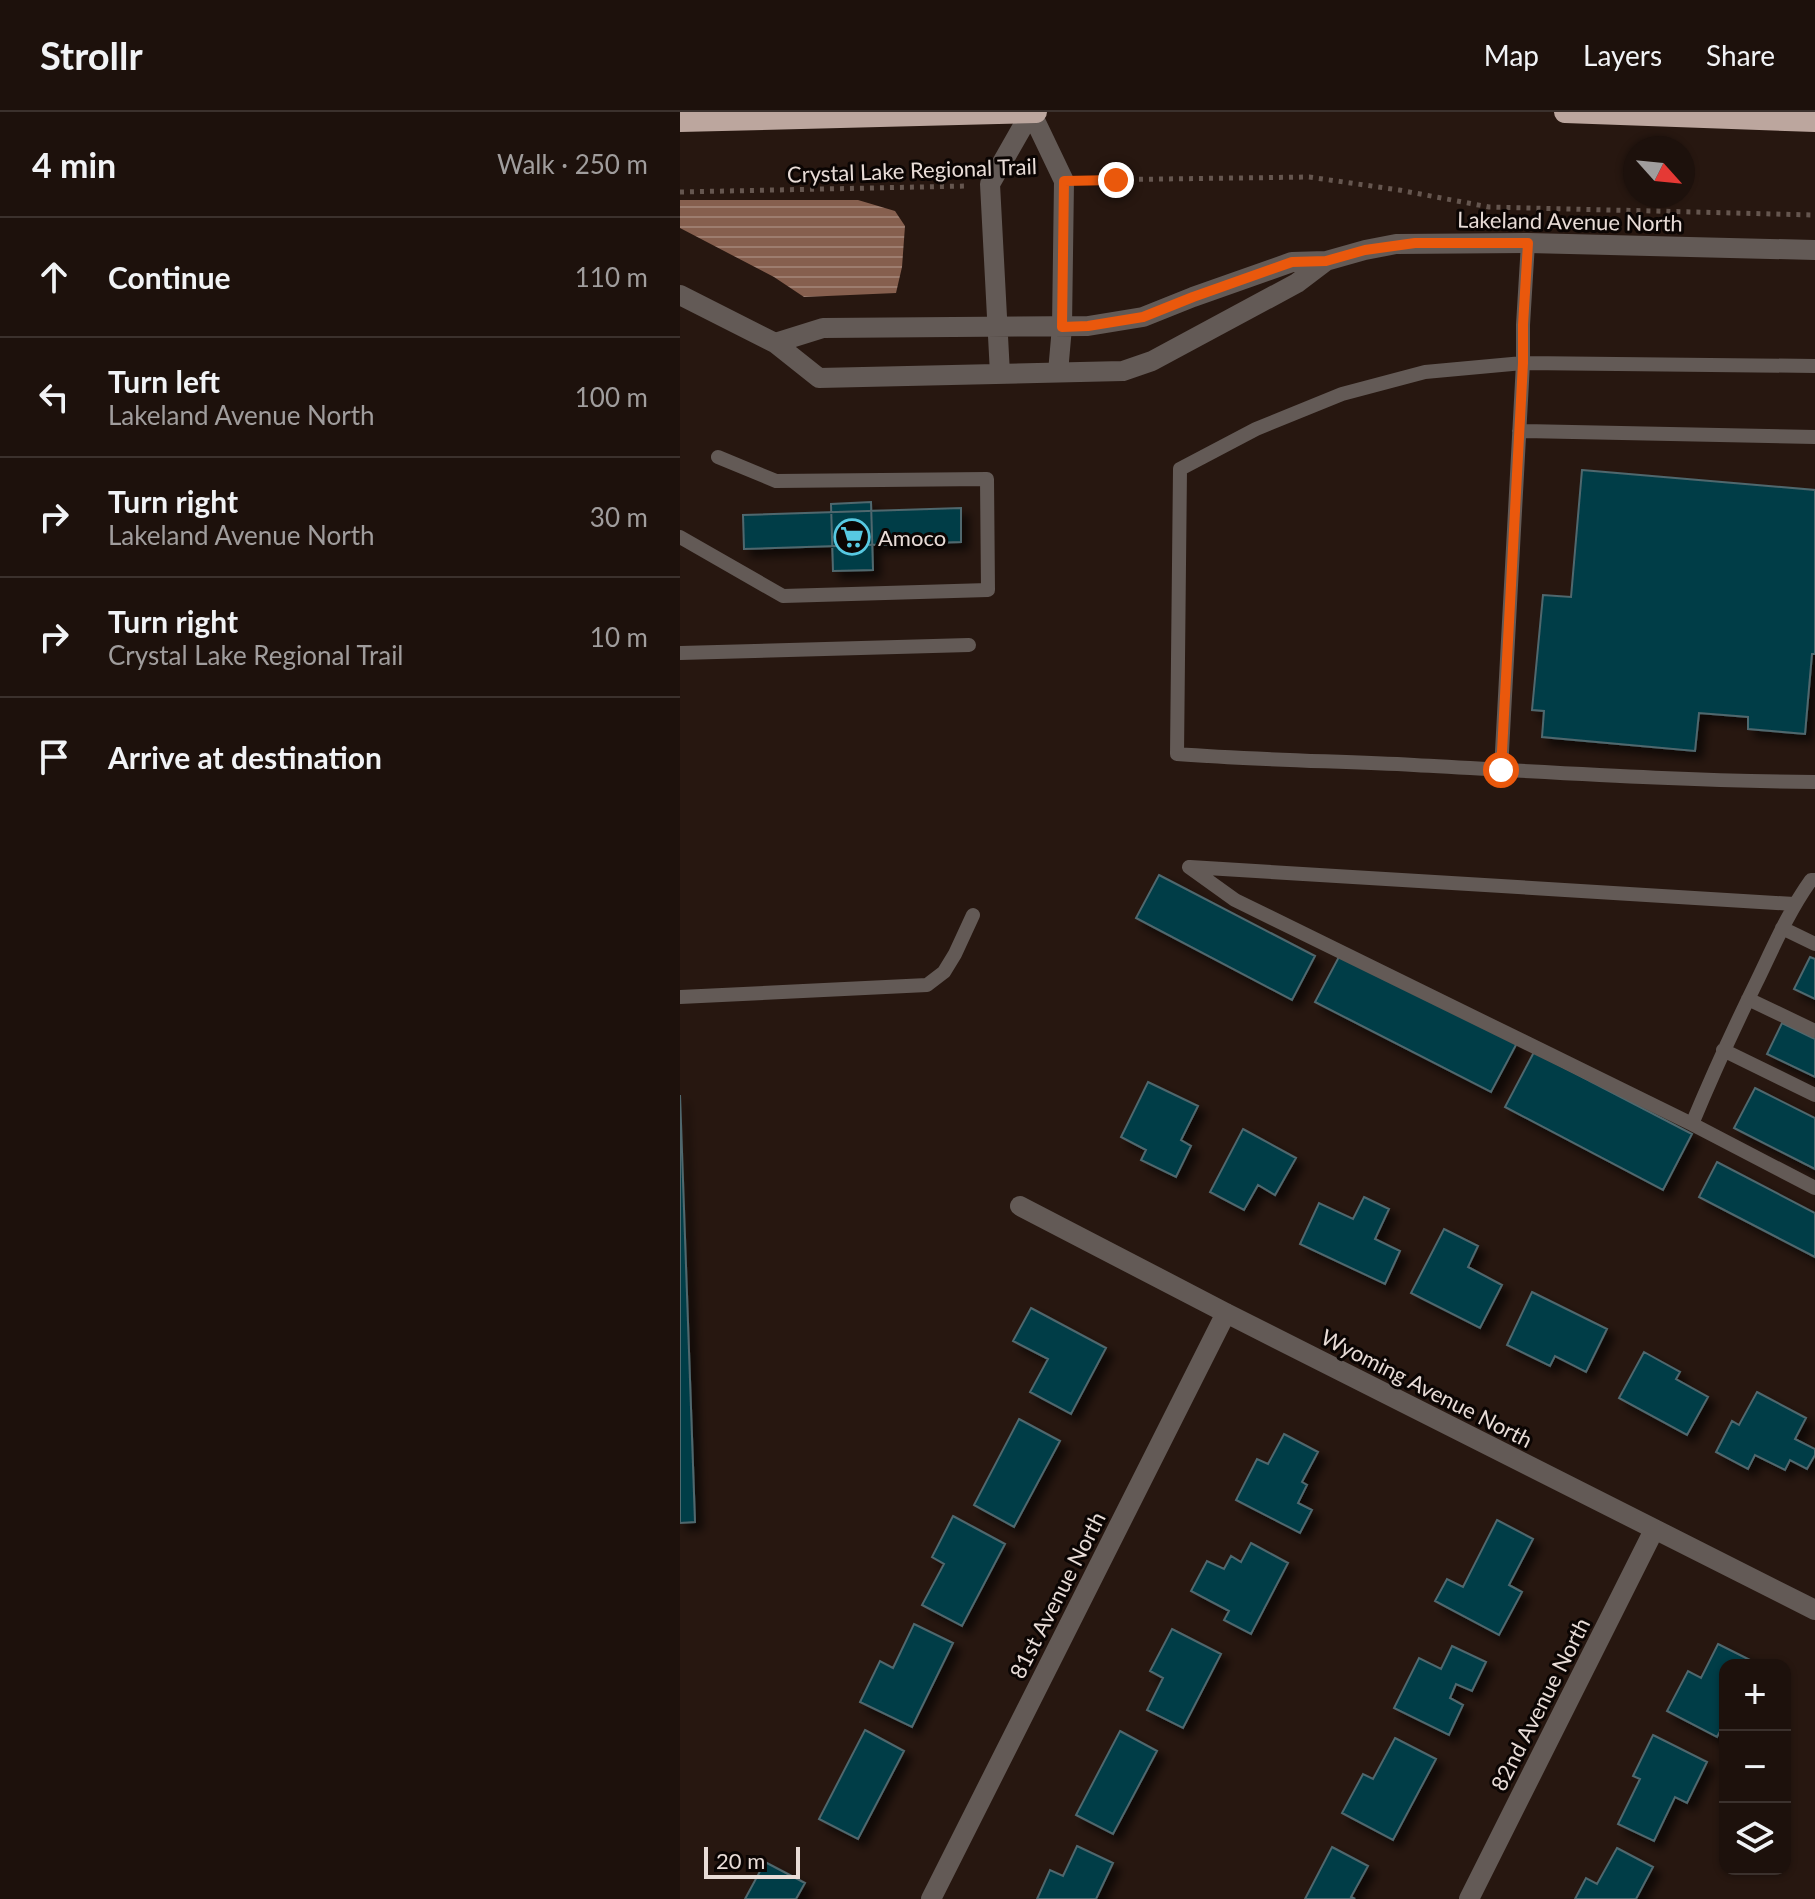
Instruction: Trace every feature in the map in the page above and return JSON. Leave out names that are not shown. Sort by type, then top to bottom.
[{"type":"highway","points":[[680,121],[1032,112]]},
{"type":"highway","points":[[1565,112],[1815,121]]},
{"type":"street","points":[[1032,112],[1064,181],[1062,327],[1058,372]]},
{"type":"street","points":[[1000,374],[990,184],[1032,112]]},
{"type":"street","name":"Lakeland Avenue North","points":[[775,343],[823,328],[1088,326],[1143,317],[1292,262],[1326,261],[1396,244],[1528,243],[1815,250]]},
{"type":"street","name":"Lakeland Avenue North","points":[[680,295],[775,343],[819,378],[1123,371],[1152,361],[1297,283],[1326,261]]},
{"type":"street","name":"Wyoming Avenue North","points":[[1020,1206],[1815,1610]]},
{"type":"street","name":"81st Avenue North","points":[[931,1899],[1226,1313]]},
{"type":"street","name":"82nd Avenue North","points":[[1469,1899],[1654,1530]]},
{"type":"lane","points":[[1501,770],[1528,243]]},
{"type":"lane","points":[[1815,366],[1523,363],[1425,372],[1342,394],[1256,429],[1180,469],[1177,754],[1696,780],[1815,782]]},
{"type":"lane","points":[[1519,431],[1815,437]]},
{"type":"lane","points":[[680,537],[783,596],[988,590],[987,479],[776,481],[718,457]]},
{"type":"lane","points":[[680,653],[969,645]]},
{"type":"lane","points":[[1794,904],[1189,867],[1235,900],[1692,1124],[1815,1188]]},
{"type":"lane","points":[[1692,1124],[1723,1050],[1794,904],[1811,880],[1815,880]]},
{"type":"lane","points":[[680,997],[927,985],[944,972],[973,915]]},
{"type":"lane","points":[[1782,928],[1815,944]]},
{"type":"lane","points":[[1748,999],[1815,1031]]},
{"type":"lane","points":[[1723,1050],[1815,1095]]},
{"type":"path","name":"Crystal Lake Regional Trail","points":[[1064,181],[1309,177],[1489,207],[1815,215]]},
{"type":"path","name":"Crystal Lake Regional Trail","points":[[680,192],[990,184]]},
{"type":"shaded area","points":[[680,200],[858,200],[895,211],[905,226],[902,267],[896,293],[804,297],[774,277],[680,228]]},
{"type":"building","points":[[1582,470],[1815,490],[1815,654],[1812,654],[1805,734],[1748,729],[1748,717],[1699,713],[1695,751],[1542,737],[1544,711],[1532,710],[1543,595],[1571,597]]},
{"type":"building","name":"Amoco","points":[[871,502],[873,570],[833,571],[831,504]]},
{"type":"building","name":"Amoco","points":[[961,508],[961,542],[744,549],[743,515]]},
{"type":"building","points":[[1159,875],[1315,956],[1292,1000],[1136,918]]},
{"type":"building","points":[[1341,953],[1517,1043],[1491,1092],[1315,1002]]},
{"type":"building","points":[[1810,957],[1815,959],[1815,999],[1794,989]]},
{"type":"building","points":[[1782,1023],[1815,1039],[1815,1077],[1767,1054]]},
{"type":"building","points":[[1534,1052],[1692,1134],[1663,1190],[1505,1107]]},
{"type":"building","points":[[1148,1082],[1198,1106],[1181,1140],[1191,1146],[1176,1177],[1141,1160],[1146,1150],[1121,1137]]},
{"type":"building","points":[[1755,1088],[1815,1118],[1815,1169],[1734,1128]]},
{"type":"building","points":[[680,1095],[695,1522],[680,1523]]},
{"type":"building","points":[[1243,1129],[1296,1158],[1275,1195],[1258,1185],[1244,1210],[1210,1192]]},
{"type":"building","points":[[1717,1162],[1815,1213],[1815,1257],[1699,1197]]},
{"type":"building","points":[[1364,1197],[1389,1209],[1375,1239],[1400,1251],[1385,1284],[1300,1244],[1319,1203],[1353,1219]]},
{"type":"building","points":[[1444,1229],[1478,1246],[1468,1267],[1502,1285],[1480,1328],[1411,1293]]},
{"type":"building","points":[[1532,1292],[1607,1329],[1586,1372],[1555,1356],[1550,1366],[1507,1345]]},
{"type":"building","points":[[1031,1308],[1106,1348],[1071,1414],[1030,1392],[1048,1359],[1013,1341]]},
{"type":"building","points":[[1644,1352],[1680,1372],[1676,1379],[1708,1397],[1687,1435],[1619,1398]]},
{"type":"building","points":[[1757,1392],[1806,1418],[1795,1439],[1815,1449],[1807,1469],[1790,1460],[1785,1470],[1755,1455],[1748,1469],[1716,1452],[1732,1421],[1739,1425]]},
{"type":"building","points":[[1019,1419],[1060,1441],[1014,1527],[974,1505]]},
{"type":"building","points":[[1284,1434],[1318,1452],[1302,1482],[1307,1485],[1298,1503],[1312,1510],[1300,1533],[1236,1500],[1257,1459],[1268,1464]]},
{"type":"building","points":[[953,1516],[1005,1544],[962,1626],[922,1605],[944,1564],[932,1557]]},
{"type":"building","points":[[1497,1520],[1533,1539],[1509,1585],[1522,1592],[1499,1635],[1435,1601],[1447,1579],[1463,1587]]},
{"type":"building","points":[[1251,1543],[1288,1563],[1251,1634],[1224,1620],[1229,1611],[1191,1591],[1207,1561],[1224,1569],[1231,1556],[1241,1562]]},
{"type":"building","points":[[914,1624],[953,1643],[912,1727],[860,1702],[880,1661],[893,1668]]},
{"type":"building","points":[[1172,1629],[1221,1654],[1183,1728],[1147,1710],[1163,1678],[1150,1671]]},
{"type":"building","points":[[1718,1644],[1748,1659],[1719,1659],[1717,1737],[1667,1711],[1688,1671],[1701,1678]]},
{"type":"building","points":[[1452,1646],[1486,1662],[1472,1691],[1456,1684],[1450,1698],[1463,1705],[1449,1735],[1394,1708],[1419,1658],[1441,1669]]},
{"type":"building","points":[[865,1730],[904,1751],[858,1839],[819,1819]]},
{"type":"building","points":[[1120,1731],[1157,1751],[1113,1834],[1076,1815]]},
{"type":"building","points":[[1653,1735],[1707,1762],[1687,1803],[1675,1797],[1654,1841],[1618,1824],[1640,1779],[1633,1776]]},
{"type":"building","points":[[1395,1738],[1436,1759],[1393,1840],[1342,1813],[1363,1774],[1373,1779]]},
{"type":"building","points":[[1077,1846],[1113,1863],[1096,1899],[1037,1899],[1050,1870],[1063,1876]]},
{"type":"building","points":[[1332,1847],[1368,1866],[1351,1897],[1355,1899],[1305,1899]]},
{"type":"building","points":[[1617,1848],[1653,1867],[1636,1899],[1575,1899],[1586,1878],[1597,1884]]},
{"type":"building","points":[[765,1862],[805,1883],[796,1899],[745,1899]]},
{"type":"place","name":"Amoco","points":[[852,537]]},
{"type":"route","points":[[1116,180],[1064,181],[1062,327],[1143,317],[1292,262],[1326,261],[1396,244],[1528,243],[1501,770]]}]
